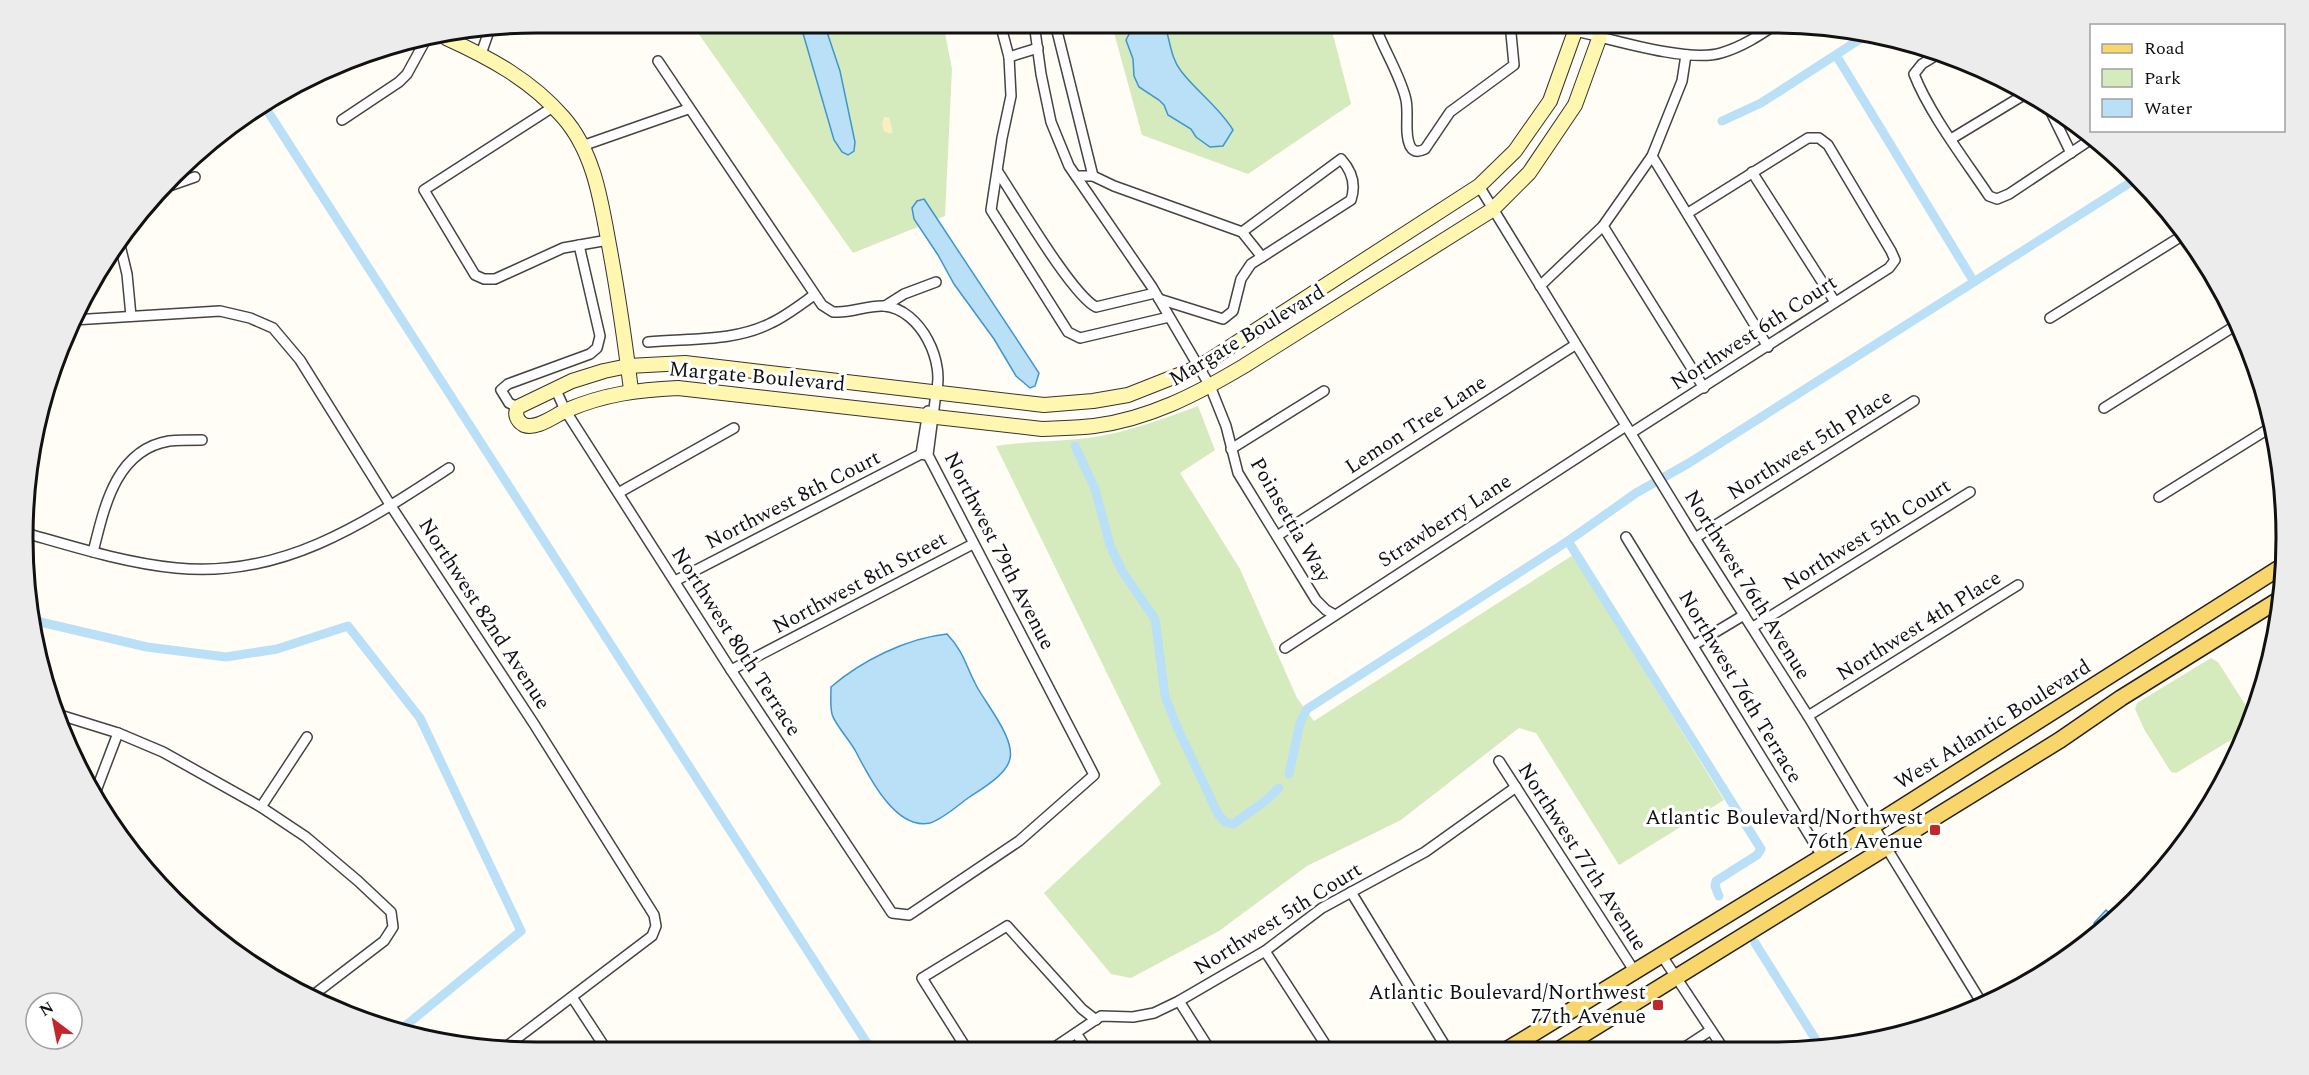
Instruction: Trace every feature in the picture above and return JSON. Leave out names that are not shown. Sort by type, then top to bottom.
[{"type":"main road","name":"West Atlantic Boulevard","points":[[1520,1042],[1874,825],[2275,571]]},
{"type":"main road","points":[[1571,1042],[2060,740],[2121,698],[2272,604]]},
{"type":"street","points":[[1003,33],[1009,57],[1011,96],[991,210],[1068,332],[1080,338],[1169,317]]},
{"type":"street","name":"Poinsettia Way","points":[[1036,33],[1051,122],[1069,166],[1157,296],[1210,386],[1226,426],[1238,473],[1316,600],[1335,615]]},
{"type":"street","points":[[1058,33],[1093,176]]},
{"type":"street","points":[[1379,33],[1406,100],[1411,148],[1419,152],[1425,148],[1450,112],[1514,65],[1511,33]]},
{"type":"street","name":"Margate Boulevard","points":[[1575,33],[1550,101],[1515,151],[1479,186],[1199,367],[1128,395],[1094,401],[1044,405],[685,363],[628,366],[590,375],[555,388],[518,407],[517,418],[520,423],[528,427],[600,398],[631,390],[678,388],[1042,429],[1094,426],[1131,419],[1168,407],[1210,386],[1492,210],[1529,173],[1575,105],[1600,33]]},
{"type":"street","points":[[1614,33],[1686,56],[1719,54],[1749,43],[1764,33]]},
{"type":"street","points":[[481,54],[487,36]]},
{"type":"street","points":[[452,41],[519,76],[564,118],[582,146],[594,172],[608,240],[619,296],[631,390]]},
{"type":"street","points":[[342,120],[399,82],[407,74],[422,47]]},
{"type":"street","points":[[1009,57],[1038,48]]},
{"type":"street","points":[[1540,286],[1603,226],[1652,156],[1682,81],[1686,56]]},
{"type":"street","points":[[1930,59],[1922,64],[1914,74],[1918,85],[1989,196],[1997,199],[2009,194],[2086,143]]},
{"type":"street","points":[[658,61],[688,109],[822,305],[832,312],[885,306],[904,294],[936,282]]},
{"type":"street","points":[[1951,139],[2019,98]]},
{"type":"street","points":[[553,107],[424,190],[475,275],[484,279],[495,279],[563,248],[608,240]]},
{"type":"street","points":[[582,146],[688,109]]},
{"type":"street","points":[[2055,120],[2071,153]]},
{"type":"street","name":"Northwest 6th Court","points":[[1629,430],[1704,388],[1768,347],[1889,268],[1894,260],[1891,251],[1828,145],[1819,138],[1808,138],[1752,172]]},
{"type":"street","points":[[1652,156],[1768,347]]},
{"type":"street","points":[[998,172],[1074,286],[1090,304],[1096,307],[1157,296],[1223,320],[1233,311],[1242,279],[1251,264],[1351,200],[1354,189],[1348,167],[1341,159],[1242,232]]},
{"type":"street","points":[[1688,213],[1752,172],[1835,302]]},
{"type":"street","points":[[1076,176],[1093,176],[1114,186],[1242,232],[1262,257]]},
{"type":"street","points":[[181,181],[195,177]]},
{"type":"street","name":"Northwest 76th Avenue","points":[[1479,186],[1666,492],[1808,716],[1979,998]]},
{"type":"street","points":[[1603,226],[1704,388]]},
{"type":"street","points":[[2050,318],[2178,238]]},
{"type":"street","points":[[518,407],[509,403],[501,390],[508,384],[590,354],[597,348],[600,336],[579,245]]},
{"type":"street","points":[[83,319],[131,316],[127,274],[122,252]]},
{"type":"street","name":"Margate Boulevard","points":[[648,342],[709,339],[754,330],[771,323],[814,295]]},
{"type":"street","name":"Northwest 79th Avenue","points":[[885,306],[902,313],[912,321],[932,347],[938,363],[938,385],[924,455],[1094,775],[1010,847],[909,915],[892,913]]},
{"type":"street","name":"Northwest 82nd Avenue","points":[[131,316],[220,310],[250,318],[273,328],[300,360],[654,915],[656,926],[652,936],[572,997]]},
{"type":"street","points":[[2104,408],[2231,329]]},
{"type":"street","name":"Lemon Tree Lane","points":[[1277,536],[1575,345]]},
{"type":"street","name":"Northwest 80th Terrace","points":[[555,388],[566,410],[731,670],[892,913]]},
{"type":"street","points":[[1231,449],[1324,391]]},
{"type":"street","name":"Northwest 5th Place","points":[[1695,538],[1914,401]]},
{"type":"street","points":[[620,492],[734,428]]},
{"type":"street","name":"Strawberry Lane","points":[[1284,648],[1629,430]]},
{"type":"street","points":[[2159,496],[2264,431]]},
{"type":"street","points":[[93,552],[113,484],[124,469],[153,446],[169,441],[202,440]]},
{"type":"street","name":"Northwest 8th Court","points":[[675,581],[924,455]]},
{"type":"street","points":[[33,535],[142,563],[179,568],[253,565],[327,542],[392,506],[449,468]]},
{"type":"street","name":"Northwest 5th Court","points":[[1753,627],[1970,492]]},
{"type":"street","name":"Northwest 76th Terrace","points":[[1626,537],[1822,856]]},
{"type":"street","name":"Northwest 8th Street","points":[[731,670],[973,544]]},
{"type":"street","name":"Northwest 4th Place","points":[[1808,716],[2018,585]]},
{"type":"street","points":[[1694,645],[1744,615]]},
{"type":"street","points":[[66,717],[118,733],[163,752],[261,807],[306,837],[391,912],[393,927],[384,941],[318,992]]},
{"type":"street","points":[[98,785],[118,733]]},
{"type":"street","points":[[261,807],[307,737]]},
{"type":"street","name":"Northwest 77th Avenue","points":[[1499,761],[1635,972]]},
{"type":"street","name":"Northwest 5th Court","points":[[1062,1042],[1101,1016],[1133,1017],[1154,1013],[1179,1001],[1264,951],[1322,908],[1425,852],[1516,787]]},
{"type":"street","points":[[1351,892],[1443,1042]]},
{"type":"street","points":[[962,1042],[922,978],[1007,926],[1082,1009],[1096,1020]]},
{"type":"street","points":[[1264,951],[1324,1042]]},
{"type":"street","name":"Northwest 77th Avenue","points":[[1662,956],[1719,1042]]},
{"type":"street","points":[[513,1041],[572,997],[601,1042]]},
{"type":"street","points":[[1179,1001],[1205,1042]]},
{"type":"street","points":[[1693,1042],[1711,1030]]},
{"type":"street","points":[[1076,1033],[1082,1042]]},
{"type":"green space","points":[[698,33],[945,33],[952,69],[945,216],[853,253]]},
{"type":"green space","points":[[1114,33],[1333,33],[1351,104],[1248,174],[1142,135]]},
{"type":"green space","points":[[1198,406],[1215,450],[1180,473],[1240,569],[1297,698],[1314,721],[1573,555],[1724,800],[1619,865],[1536,733],[1519,728],[1401,820],[1307,866],[1219,931],[1131,978],[1111,974],[1044,893],[1161,784],[996,446],[1102,436],[1144,425]]},
{"type":"green space","points":[[2211,658],[2218,662],[2247,707],[2235,737],[2176,773],[2171,772],[2144,729],[2135,709],[2137,703]]},
{"type":"sand","points":[[884,117],[889,117],[893,132],[890,134],[884,131],[882,125]]},
{"type":"water","points":[[803,33],[827,33],[840,71],[855,142],[854,151],[848,155],[842,152],[834,140]]},
{"type":"water","points":[[1130,33],[1167,33],[1177,66],[1233,130],[1223,146],[1210,147],[1196,137],[1191,129],[1168,115],[1159,100],[1139,87],[1134,76],[1133,59],[1126,40]]},
{"type":"water","points":[[924,199],[1039,373],[1035,386],[1030,388],[1016,376],[994,339],[954,284],[914,219],[912,208],[917,201]]},
{"type":"water","points":[[947,634],[961,653],[976,685],[1005,733],[1011,753],[1006,767],[991,782],[940,819],[930,823],[918,823],[906,819],[895,811],[876,788],[854,748],[833,718],[831,687],[856,668],[885,652],[916,640]]},
{"type":"water","points":[[2106,910],[2109,912],[2095,924],[2094,923]]},
{"type":"waterway","points":[[1722,121],[1761,103],[1857,41]]},
{"type":"waterway","points":[[1836,55],[1974,282]]},
{"type":"waterway","points":[[268,111],[866,1042]]},
{"type":"waterway","points":[[1289,774],[1300,723],[1307,709],[1568,541],[1636,493],[1689,463],[2130,183]]},
{"type":"waterway","points":[[1075,446],[1095,489],[1110,545],[1122,571],[1155,619],[1165,696],[1218,814],[1225,822],[1233,824],[1279,788]]},
{"type":"waterway","points":[[1568,541],[1761,849],[1757,855],[1716,881],[1715,886],[1719,896]]},
{"type":"waterway","points":[[40,622],[147,647],[226,657],[277,649],[348,626],[420,718],[521,931],[407,1025]]},
{"type":"waterway","points":[[1755,943],[1816,1040]]},
{"type":"place","name":"Atlantic Boulevard/Northwest 76th Avenue","points":[[1935,830]]},
{"type":"place","name":"Atlantic Boulevard/Northwest 77th Avenue","points":[[1658,1005]]}]
